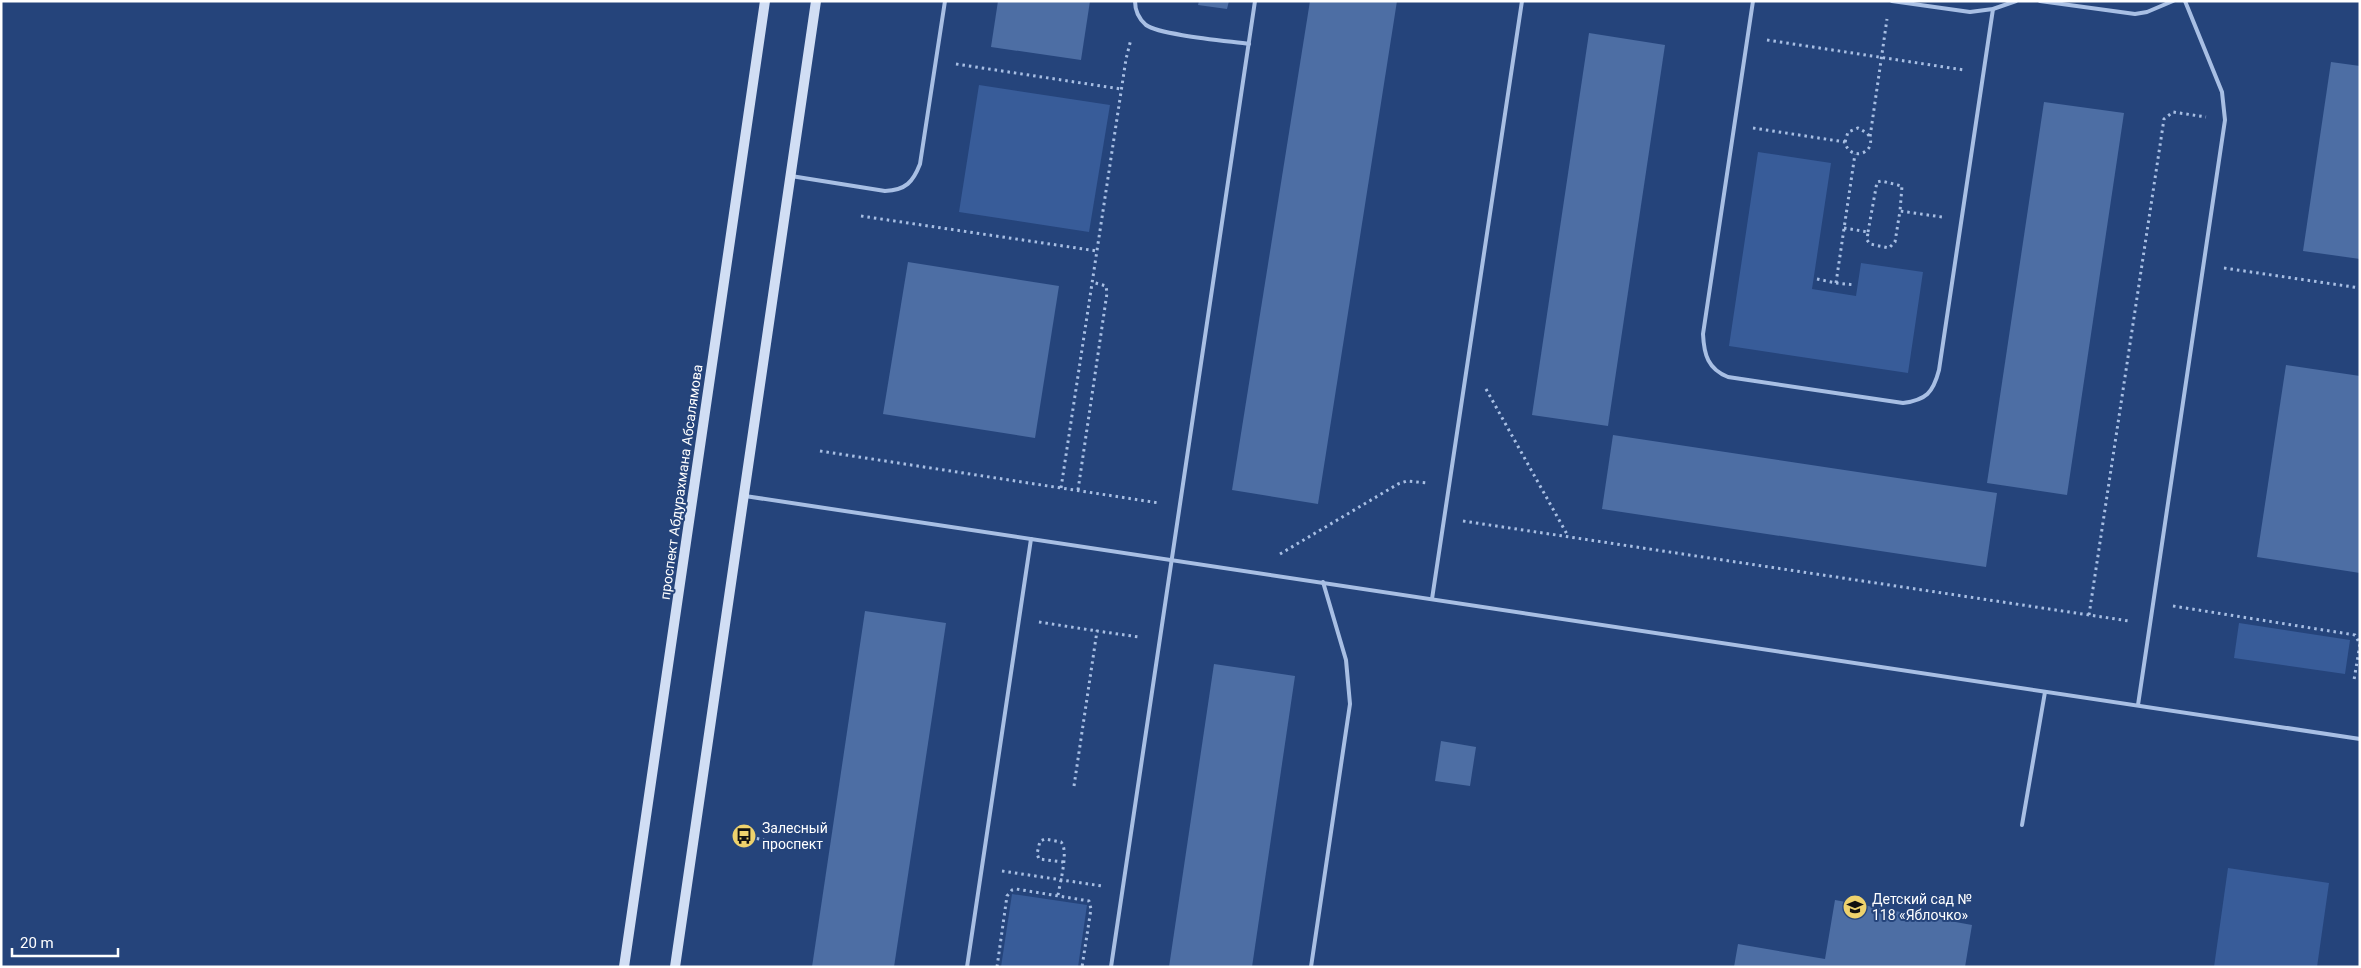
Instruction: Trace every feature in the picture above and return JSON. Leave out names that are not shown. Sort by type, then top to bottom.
[{"type":"main road","name":"проспект Абдурахмана Абсалямова","points":[[624,967],[765,1]]},
{"type":"main road","points":[[675,967],[816,1]]},
{"type":"lane","points":[[791,176],[886,191],[908,186],[914,179],[920,164],[945,1]]},
{"type":"lane","points":[[1135,1],[1135,9],[1141,19],[1156,30],[1249,44]]},
{"type":"lane","points":[[1110,967],[1255,1]]},
{"type":"lane","points":[[1432,599],[1522,1]]},
{"type":"lane","points":[[1753,1],[1703,334],[1704,352],[1710,364],[1720,374],[1728,377],[1902,403],[1916,401],[1926,396],[1935,386],[1939,370],[1993,9]]},
{"type":"lane","points":[[1892,1],[1970,12],[1993,9],[2016,1]]},
{"type":"lane","points":[[2040,1],[2135,14],[2147,12],[2173,1]]},
{"type":"lane","points":[[2138,705],[2225,120],[2222,92],[2185,1]]},
{"type":"lane","points":[[745,496],[2360,739]]},
{"type":"lane","points":[[967,967],[1031,539]]},
{"type":"lane","points":[[1311,967],[1350,704],[1346,660],[1323,582]]},
{"type":"lane","points":[[2022,825],[2045,692]]},
{"type":"path","points":[[1870,137],[1858,128],[1848,132],[1845,142],[1848,150],[1855,154],[1860,154],[1868,150],[1871,141],[1870,137],[1889,11]]},
{"type":"path","points":[[1061,488],[1121,89],[1128,50],[1141,19]]},
{"type":"path","points":[[1747,37],[1984,73]]},
{"type":"path","points":[[936,61],[1121,89]]},
{"type":"path","points":[[2089,615],[2164,119],[2173,112],[2225,120]]},
{"type":"path","points":[[1734,126],[1845,142]]},
{"type":"path","points":[[1836,283],[1855,154]]},
{"type":"path","points":[[1877,182],[1899,183],[1902,186],[1900,211],[1893,246],[1889,248],[1870,244],[1867,240],[1877,182]]},
{"type":"path","points":[[1900,211],[1962,220]]},
{"type":"path","points":[[861,216],[1097,251]]},
{"type":"path","points":[[1844,228],[1868,232]]},
{"type":"path","points":[[2203,265],[2360,288]]},
{"type":"path","points":[[1817,280],[1854,285]]},
{"type":"path","points":[[1078,490],[1107,293],[1106,286],[1092,282]]},
{"type":"path","points":[[1468,358],[1569,537]]},
{"type":"path","points":[[820,451],[1180,506]]},
{"type":"path","points":[[1251,572],[1398,484],[1408,481],[1449,486]]},
{"type":"path","points":[[1444,518],[2150,624]]},
{"type":"path","points":[[2153,603],[2351,633],[2358,637],[2360,644],[2354,680]]},
{"type":"path","points":[[1020,619],[1159,640]]},
{"type":"path","points":[[1074,786],[1098,631]]},
{"type":"path","points":[[744,836],[764,840]]},
{"type":"path","points":[[1058,895],[1065,850],[1062,843],[1046,839],[1040,841],[1036,854],[1039,859],[1063,862]]},
{"type":"path","points":[[982,868],[1122,889]]},
{"type":"path","points":[[997,967],[1009,892],[1016,889],[1083,899],[1090,905],[1082,967]]},
{"type":"shaded area","points":[[979,85],[1110,105],[1089,232],[959,212]]},
{"type":"shaded area","points":[[1758,152],[1831,163],[1812,289],[1856,296],[1861,263],[1923,272],[1908,373],[1729,346]]},
{"type":"shaded area","points":[[2239,623],[2350,640],[2345,674],[2234,658]]},
{"type":"shaded area","points":[[2228,868],[2329,883],[2317,967],[2214,967]]},
{"type":"shaded area","points":[[1012,894],[1087,905],[1078,967],[1001,967]]},
{"type":"building","points":[[998,1],[1090,1],[1081,60],[991,47]]},
{"type":"building","points":[[1199,1],[1229,1],[1227,9],[1198,5]]},
{"type":"building","points":[[1310,1],[1397,1],[1318,504],[1232,490]]},
{"type":"building","points":[[1589,33],[1665,45],[1608,426],[1532,415]]},
{"type":"building","points":[[2331,62],[2360,66],[2360,259],[2303,251]]},
{"type":"building","points":[[2044,102],[2124,113],[2067,495],[1987,483]]},
{"type":"building","points":[[908,262],[1059,286],[1035,438],[883,414]]},
{"type":"building","points":[[2286,365],[2360,376],[2360,573],[2257,557]]},
{"type":"building","points":[[1613,435],[1997,493],[1986,567],[1602,509]]},
{"type":"building","points":[[865,611],[946,623],[934,704],[894,967],[812,967]]},
{"type":"building","points":[[1214,664],[1295,676],[1252,967],[1169,967]]},
{"type":"building","points":[[1441,741],[1476,747],[1470,786],[1435,781]]},
{"type":"building","points":[[1835,900],[1972,925],[1965,967],[1734,967],[1738,944],[1825,959]]},
{"type":"place","name":"Залесный проспект","points":[[744,836]]},
{"type":"place","name":"Детский сад № 118 «Яблочко»","points":[[1855,907]]}]
